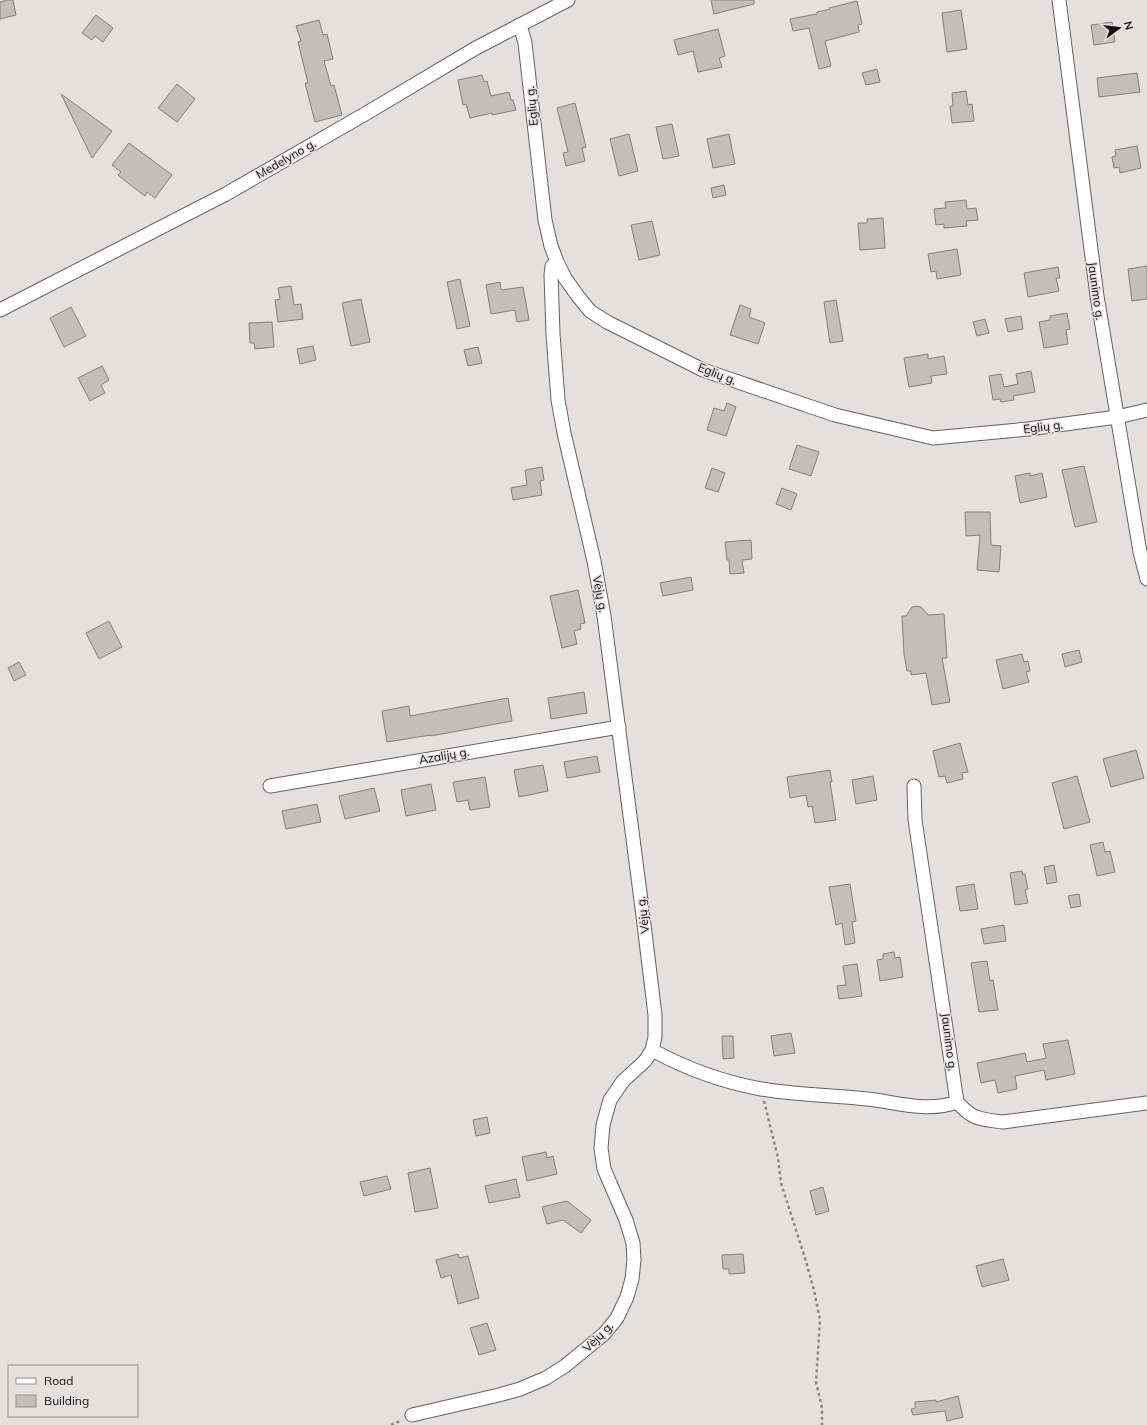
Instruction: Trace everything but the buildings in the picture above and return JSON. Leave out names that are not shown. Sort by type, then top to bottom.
[{"type":"street","name":"Medelyno g.","points":[[0,310],[226,194],[476,48],[568,0]]},
{"type":"street","name":"Jaunimo g.","points":[[1059,0],[1096,296],[1140,552],[1147,580]]},
{"type":"street","name":"Eglių g.","points":[[519,26],[525,43],[545,220],[551,246],[565,278],[577,296],[590,311],[607,322],[704,370],[835,415],[933,438],[1028,429],[1117,417],[1147,410]]},
{"type":"street","name":"Vėjų g.","points":[[412,1415],[499,1395],[520,1389],[546,1378],[565,1366],[604,1334],[617,1318],[627,1297],[632,1279],[634,1260],[633,1243],[626,1220],[604,1169],[601,1148],[603,1124],[610,1100],[616,1090],[623,1081],[644,1061],[652,1050],[655,1037],[655,1015],[604,616],[594,561],[564,433],[558,400],[551,289],[552,266],[557,262]]},
{"type":"street","name":"Azalijų g.","points":[[270,786],[619,727]]},
{"type":"street","name":"Jaunimo g.","points":[[914,786],[915,820],[957,1102]]},
{"type":"street","points":[[652,1050],[676,1062],[723,1080],[761,1089],[868,1099],[907,1106],[942,1107],[957,1102],[966,1113],[980,1120],[1003,1122],[1147,1104]]},
{"type":"path","points":[[761,1089],[778,1158],[780,1183],[807,1264],[820,1320],[816,1382],[822,1408],[822,1425]]}]
